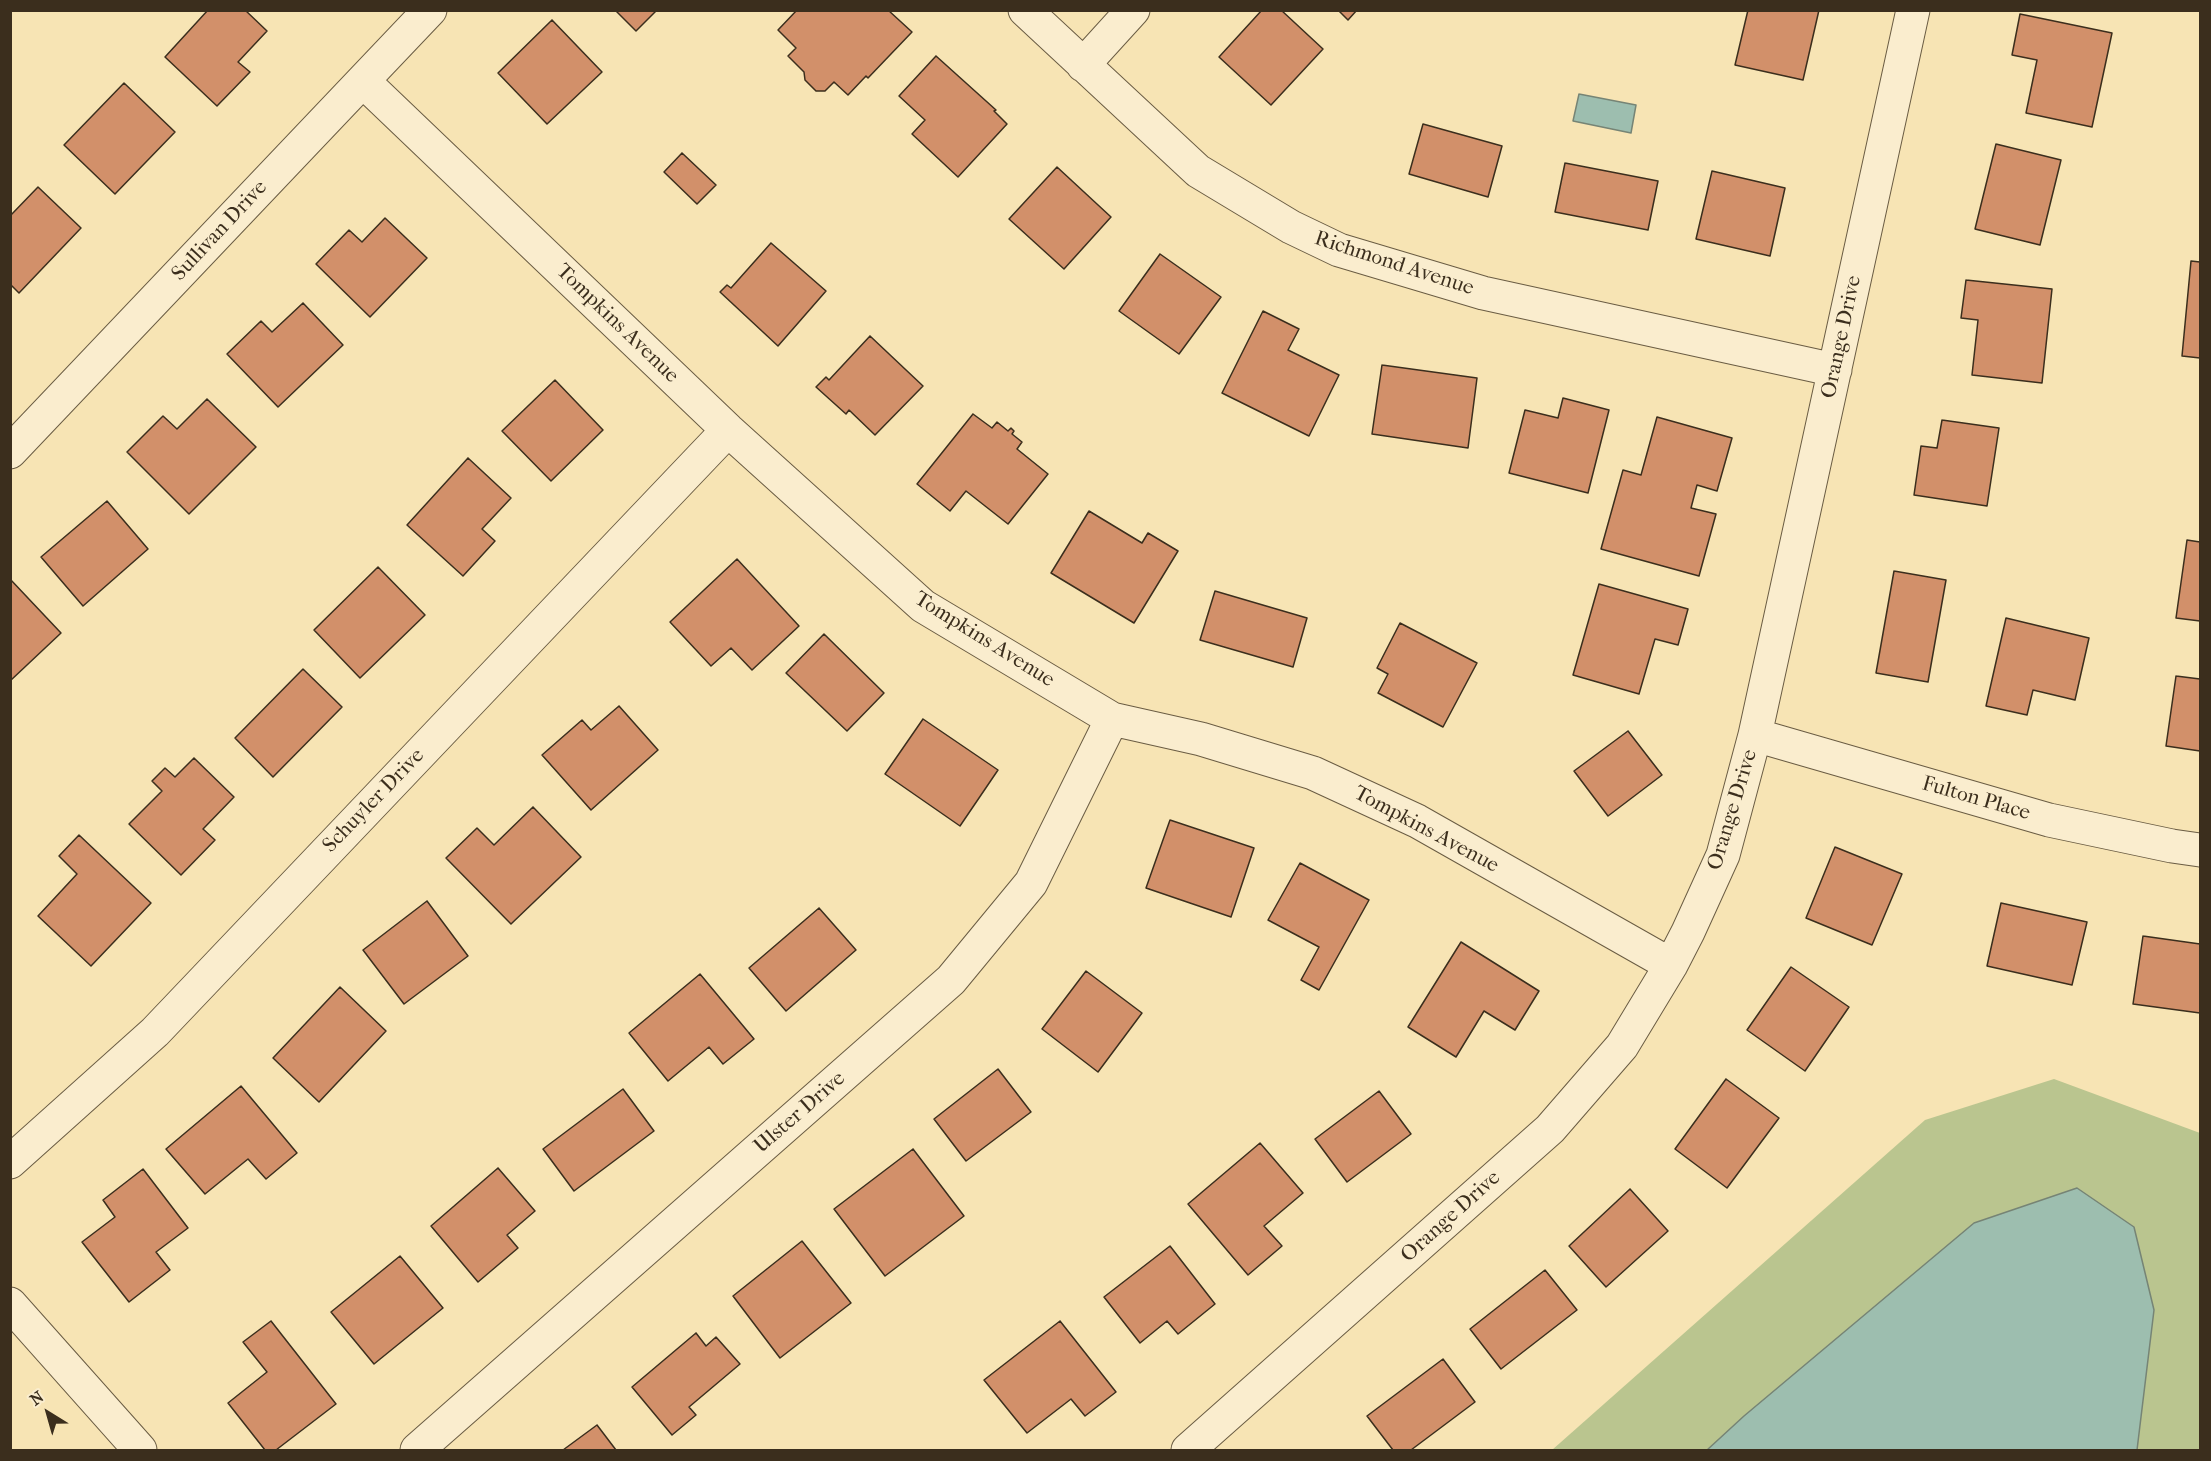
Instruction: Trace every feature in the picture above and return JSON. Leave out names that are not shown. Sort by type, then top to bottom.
[{"type":"street","name":"Sullivan Drive","points":[[10,452],[430,10]]},
{"type":"street","name":"Richmond Avenue","points":[[1025,10],[1198,171],[1291,227],[1339,250],[1483,293],[1835,370]]},
{"type":"street","points":[[1083,65],[1132,10]]},
{"type":"street","name":"Orange Drive","points":[[1188,1450],[1550,1129],[1622,1046],[1671,965],[1723,855],[1755,735],[1912,10]]},
{"type":"street","name":"Tompkins Avenue","points":[[363,81],[728,430],[923,606],[1112,719],[1201,739],[1313,773],[1417,821],[1671,965]]},
{"type":"street","name":"Schuyler Drive","points":[[10,1162],[155,1032],[728,430]]},
{"type":"street","name":"Ulster Drive","points":[[417,1450],[951,980],[1031,883],[1112,719]]},
{"type":"street","name":"Fulton Place","points":[[1755,735],[2049,820],[2200,850]]},
{"type":"street","points":[[10,1304],[140,1450]]},
{"type":"green space","points":[[2054,1079],[2200,1133],[2200,1450],[1552,1450],[1925,1120]]},
{"type":"shaded area","points":[[1579,94],[1636,105],[1631,133],[1573,121]]},
{"type":"shaded area","points":[[2077,1188],[2134,1227],[2154,1310],[2137,1450],[1707,1450],[1744,1416],[1974,1223]]},
{"type":"building","points":[[208,10],[245,10],[267,31],[238,62],[250,72],[217,106],[165,57]]},
{"type":"building","points":[[615,10],[657,10],[636,31]]},
{"type":"building","points":[[797,10],[888,10],[912,32],[868,78],[866,76],[848,95],[834,82],[825,91],[816,91],[805,80],[804,72],[788,56],[796,48],[778,30]]},
{"type":"building","points":[[1262,10],[1281,10],[1323,49],[1271,105],[1219,57]]},
{"type":"building","points":[[1338,10],[1357,10],[1348,20]]},
{"type":"building","points":[[1748,10],[1819,10],[1803,80],[1735,65]]},
{"type":"building","points":[[2020,14],[2112,33],[2092,127],[2026,113],[2037,60],[2012,55]]},
{"type":"building","points":[[552,20],[602,72],[547,124],[498,73]]},
{"type":"building","points":[[936,56],[996,110],[994,111],[1007,124],[958,177],[912,134],[925,120],[899,96]]},
{"type":"building","points":[[124,83],[175,132],[115,194],[64,145]]},
{"type":"building","points":[[1423,124],[1502,146],[1488,197],[1409,174]]},
{"type":"building","points":[[1996,144],[2061,160],[2040,245],[1975,229]]},
{"type":"building","points":[[682,153],[716,185],[697,204],[664,172]]},
{"type":"building","points":[[1565,163],[1658,181],[1648,230],[1555,212]]},
{"type":"building","points":[[1057,167],[1111,217],[1064,269],[1009,219]]},
{"type":"building","points":[[1712,171],[1785,188],[1770,256],[1696,239]]},
{"type":"building","points":[[38,187],[81,228],[19,293],[10,284],[10,216]]},
{"type":"building","points":[[385,218],[427,258],[370,317],[316,264],[349,230],[362,242]]},
{"type":"building","points":[[771,243],[826,291],[778,346],[720,292],[727,285],[731,288]]},
{"type":"building","points":[[1160,254],[1221,297],[1179,354],[1119,311]]},
{"type":"building","points":[[2191,261],[2200,262],[2200,358],[2182,356]]},
{"type":"building","points":[[1966,280],[2052,289],[2042,383],[1972,375],[1978,320],[1961,318]]},
{"type":"building","points":[[303,303],[343,345],[278,407],[227,354],[261,321],[272,332]]},
{"type":"building","points":[[1263,311],[1299,329],[1288,350],[1339,375],[1309,436],[1222,393]]},
{"type":"building","points":[[870,336],[923,386],[875,435],[849,410],[846,414],[816,387],[826,377],[829,380]]},
{"type":"building","points":[[1382,365],[1477,378],[1468,448],[1372,434]]},
{"type":"building","points":[[555,380],[603,430],[551,481],[502,431]]},
{"type":"building","points":[[1563,398],[1609,410],[1588,493],[1509,473],[1525,410],[1558,418]]},
{"type":"building","points":[[207,399],[256,447],[189,514],[127,452],[163,416],[177,429]]},
{"type":"building","points":[[973,414],[992,428],[997,422],[1008,431],[1011,428],[1014,431],[1012,434],[1022,442],[1017,449],[1048,474],[1008,524],[966,491],[950,511],[917,484]]},
{"type":"building","points":[[1657,417],[1732,438],[1717,491],[1697,485],[1691,508],[1716,514],[1699,576],[1601,549],[1623,470],[1641,475]]},
{"type":"building","points":[[1942,420],[1999,428],[1987,506],[1914,495],[1921,446],[1937,448]]},
{"type":"building","points":[[468,458],[511,498],[482,529],[495,541],[463,576],[407,525]]},
{"type":"building","points":[[107,501],[148,549],[83,606],[41,557]]},
{"type":"building","points":[[1089,511],[1142,543],[1148,533],[1178,551],[1134,623],[1051,573]]},
{"type":"building","points":[[2187,540],[2200,542],[2200,621],[2176,618]]},
{"type":"building","points":[[737,559],[799,626],[752,670],[731,648],[711,666],[670,622]]},
{"type":"building","points":[[378,567],[425,615],[360,678],[314,630]]},
{"type":"building","points":[[1894,571],[1946,580],[1928,682],[1876,673]]},
{"type":"building","points":[[10,579],[61,633],[10,681]]},
{"type":"building","points":[[1599,584],[1688,609],[1678,645],[1655,639],[1639,694],[1573,675]]},
{"type":"building","points":[[1215,591],[1307,618],[1293,667],[1200,640]]},
{"type":"building","points":[[2006,618],[2089,638],[2075,700],[2033,690],[2027,715],[1986,706]]},
{"type":"building","points":[[1400,623],[1477,663],[1443,727],[1378,693],[1388,674],[1377,668]]},
{"type":"building","points":[[824,634],[884,693],[847,731],[786,673]]},
{"type":"building","points":[[303,669],[342,707],[273,777],[235,738]]},
{"type":"building","points":[[2176,676],[2200,679],[2200,751],[2166,746]]},
{"type":"building","points":[[619,706],[658,750],[591,810],[542,755],[582,720],[591,730]]},
{"type":"building","points":[[923,719],[998,770],[960,826],[885,774]]},
{"type":"building","points":[[1628,731],[1662,775],[1608,816],[1574,771]]},
{"type":"building","points":[[194,758],[234,797],[203,829],[215,840],[181,875],[129,824],[162,791],[152,781],[165,768],[175,777]]},
{"type":"building","points":[[533,807],[581,857],[511,924],[446,858],[477,828],[494,845]]},
{"type":"building","points":[[1170,820],[1254,848],[1231,917],[1146,888]]},
{"type":"building","points":[[79,835],[151,903],[91,966],[38,916],[77,874],[59,856]]},
{"type":"building","points":[[1835,847],[1902,874],[1872,945],[1806,918]]},
{"type":"building","points":[[1300,863],[1369,900],[1319,990],[1301,980],[1319,947],[1268,920]]},
{"type":"building","points":[[427,901],[468,956],[404,1004],[363,950]]},
{"type":"building","points":[[2001,903],[2087,922],[2072,985],[1987,966]]},
{"type":"building","points":[[819,908],[856,950],[786,1011],[749,968]]},
{"type":"building","points":[[2143,936],[2200,944],[2200,1013],[2133,1004]]},
{"type":"building","points":[[1461,942],[1539,991],[1515,1030],[1484,1011],[1456,1057],[1408,1027]]},
{"type":"building","points":[[1791,967],[1849,1007],[1805,1071],[1747,1030]]},
{"type":"building","points":[[1086,971],[1142,1013],[1098,1072],[1042,1029]]},
{"type":"building","points":[[700,974],[754,1039],[723,1064],[709,1047],[668,1081],[629,1033]]},
{"type":"building","points":[[340,987],[386,1031],[319,1102],[273,1058]]},
{"type":"building","points":[[998,1069],[1031,1112],[966,1161],[934,1119]]},
{"type":"building","points":[[1726,1079],[1779,1118],[1727,1188],[1675,1149]]},
{"type":"building","points":[[241,1086],[297,1153],[266,1179],[248,1159],[205,1194],[166,1149]]},
{"type":"building","points":[[623,1089],[654,1131],[574,1191],[543,1149]]},
{"type":"building","points":[[1379,1091],[1411,1134],[1347,1182],[1315,1139]]},
{"type":"building","points":[[1260,1143],[1303,1193],[1264,1226],[1282,1246],[1248,1275],[1188,1204]]},
{"type":"building","points":[[913,1149],[964,1216],[885,1276],[834,1209]]},
{"type":"building","points":[[498,1168],[535,1211],[507,1235],[518,1248],[478,1282],[431,1226]]},
{"type":"building","points":[[143,1169],[188,1228],[156,1252],[170,1270],[129,1302],[82,1242],[115,1217],[103,1200]]},
{"type":"building","points":[[1630,1189],[1668,1231],[1606,1287],[1569,1246]]},
{"type":"building","points":[[802,1241],[851,1303],[780,1358],[733,1296]]},
{"type":"building","points":[[1170,1246],[1215,1304],[1178,1334],[1167,1321],[1140,1343],[1104,1297]]},
{"type":"building","points":[[400,1256],[443,1308],[374,1364],[331,1312]]},
{"type":"building","points":[[1545,1270],[1577,1310],[1501,1369],[1470,1329]]},
{"type":"building","points":[[271,1321],[336,1404],[276,1450],[265,1450],[228,1403],[267,1372],[243,1342]]},
{"type":"building","points":[[1060,1321],[1116,1392],[1085,1416],[1071,1399],[1027,1433],[984,1380]]},
{"type":"building","points":[[696,1333],[706,1346],[716,1337],[740,1364],[689,1407],[696,1415],[672,1435],[632,1387]]},
{"type":"building","points":[[1443,1359],[1475,1402],[1411,1450],[1393,1450],[1367,1416]]},
{"type":"building","points":[[597,1425],[616,1450],[563,1450]]}]
